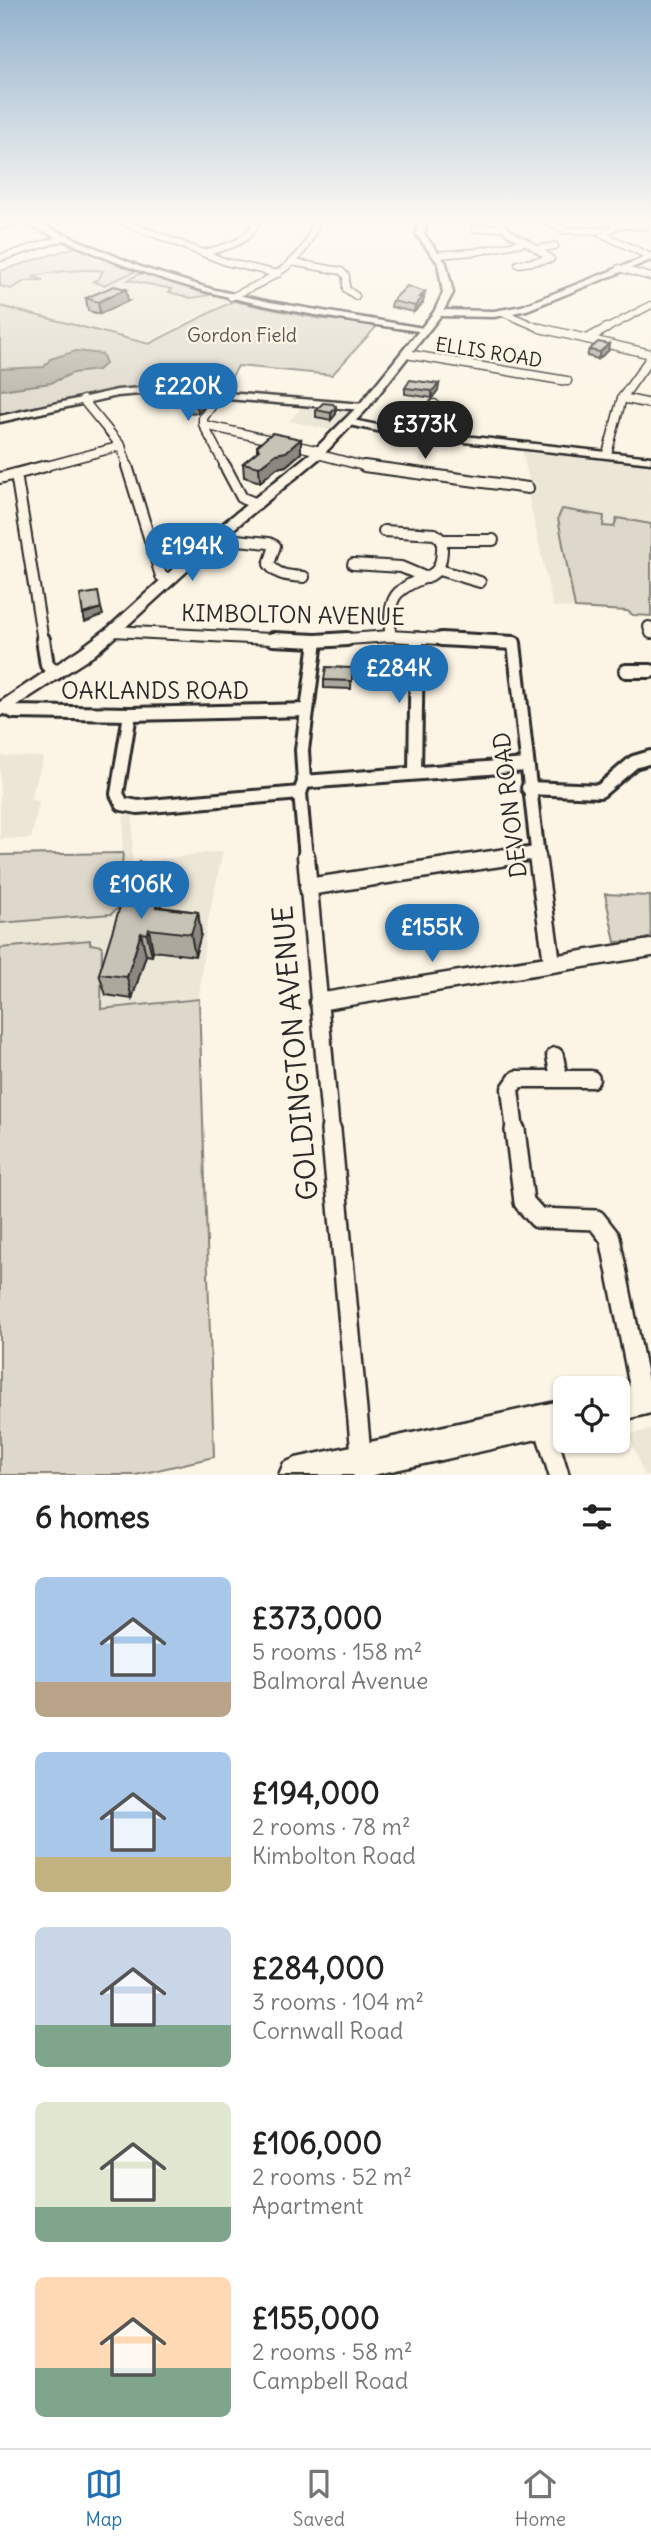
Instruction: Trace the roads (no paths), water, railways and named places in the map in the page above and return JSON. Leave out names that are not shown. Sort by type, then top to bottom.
[{"type":"main road","points":[[2,709],[113,631],[215,538],[318,453],[363,407],[406,354],[438,313],[447,289]]},
{"type":"main road","points":[[296,1475],[362,1468],[553,1419]]},
{"type":"street","points":[[204,289],[231,297],[425,329]]},
{"type":"street","points":[[231,297],[248,289]]},
{"type":"street","points":[[346,289],[356,296]]},
{"type":"street","points":[[438,313],[504,313],[570,289]]},
{"type":"street","points":[[587,339],[651,305]]},
{"type":"street","points":[[504,313],[544,330],[651,356],[622,398],[607,454]]},
{"type":"street","name":"ELLIS ROAD","points":[[406,354],[567,381]]},
{"type":"street","points":[[0,419],[117,393],[152,390],[363,407]]},
{"type":"street","points":[[220,394],[204,418],[204,425],[242,498],[257,504]]},
{"type":"street","points":[[622,398],[651,404]]},
{"type":"street","points":[[83,400],[121,446],[162,576],[170,579]]},
{"type":"street","points":[[423,434],[434,404]]},
{"type":"street","points":[[348,422],[423,434],[651,460]]},
{"type":"street","points":[[204,425],[380,470],[528,488]]},
{"type":"street","points":[[0,478],[121,446]]},
{"type":"street","points":[[16,474],[47,665],[56,673]]},
{"type":"street","points":[[384,531],[435,534],[442,540],[493,540]]},
{"type":"street","points":[[215,538],[269,543],[275,546],[269,564],[271,569],[277,573],[304,577]]},
{"type":"street","points":[[390,636],[391,610],[397,594],[439,570],[443,560],[442,540]]},
{"type":"street","points":[[353,564],[401,567],[427,578]]},
{"type":"street","points":[[439,570],[480,582]]},
{"type":"street","name":"KIMBOLTON AVENUE","points":[[113,631],[316,641],[390,636],[514,643]]},
{"type":"street","points":[[415,773],[417,638]]},
{"type":"street","name":"GOLDINGTON AVENUE","points":[[316,641],[302,750],[302,787],[318,1002],[362,1468]]},
{"type":"street","name":"DEVON ROAD","points":[[514,643],[528,789],[552,962]]},
{"type":"street","points":[[626,671],[651,671]]},
{"type":"street","name":"OAKLANDS ROAD","points":[[2,709],[15,712],[130,714],[307,710]]},
{"type":"street","points":[[130,714],[117,794],[122,804],[138,807],[415,773],[526,765]]},
{"type":"street","points":[[528,789],[600,791],[609,786],[630,763],[651,757]]},
{"type":"street","points":[[309,887],[537,853]]},
{"type":"street","points":[[318,1002],[651,948]]},
{"type":"street","points":[[555,1056],[559,1078]]},
{"type":"street","points":[[591,1079],[517,1079],[510,1088],[524,1202],[538,1218],[596,1220],[610,1238],[637,1400]]},
{"type":"street","points":[[557,1453],[559,1475]]},
{"type":"park label","name":"Gordon Field","points":[[242,335]]}]
